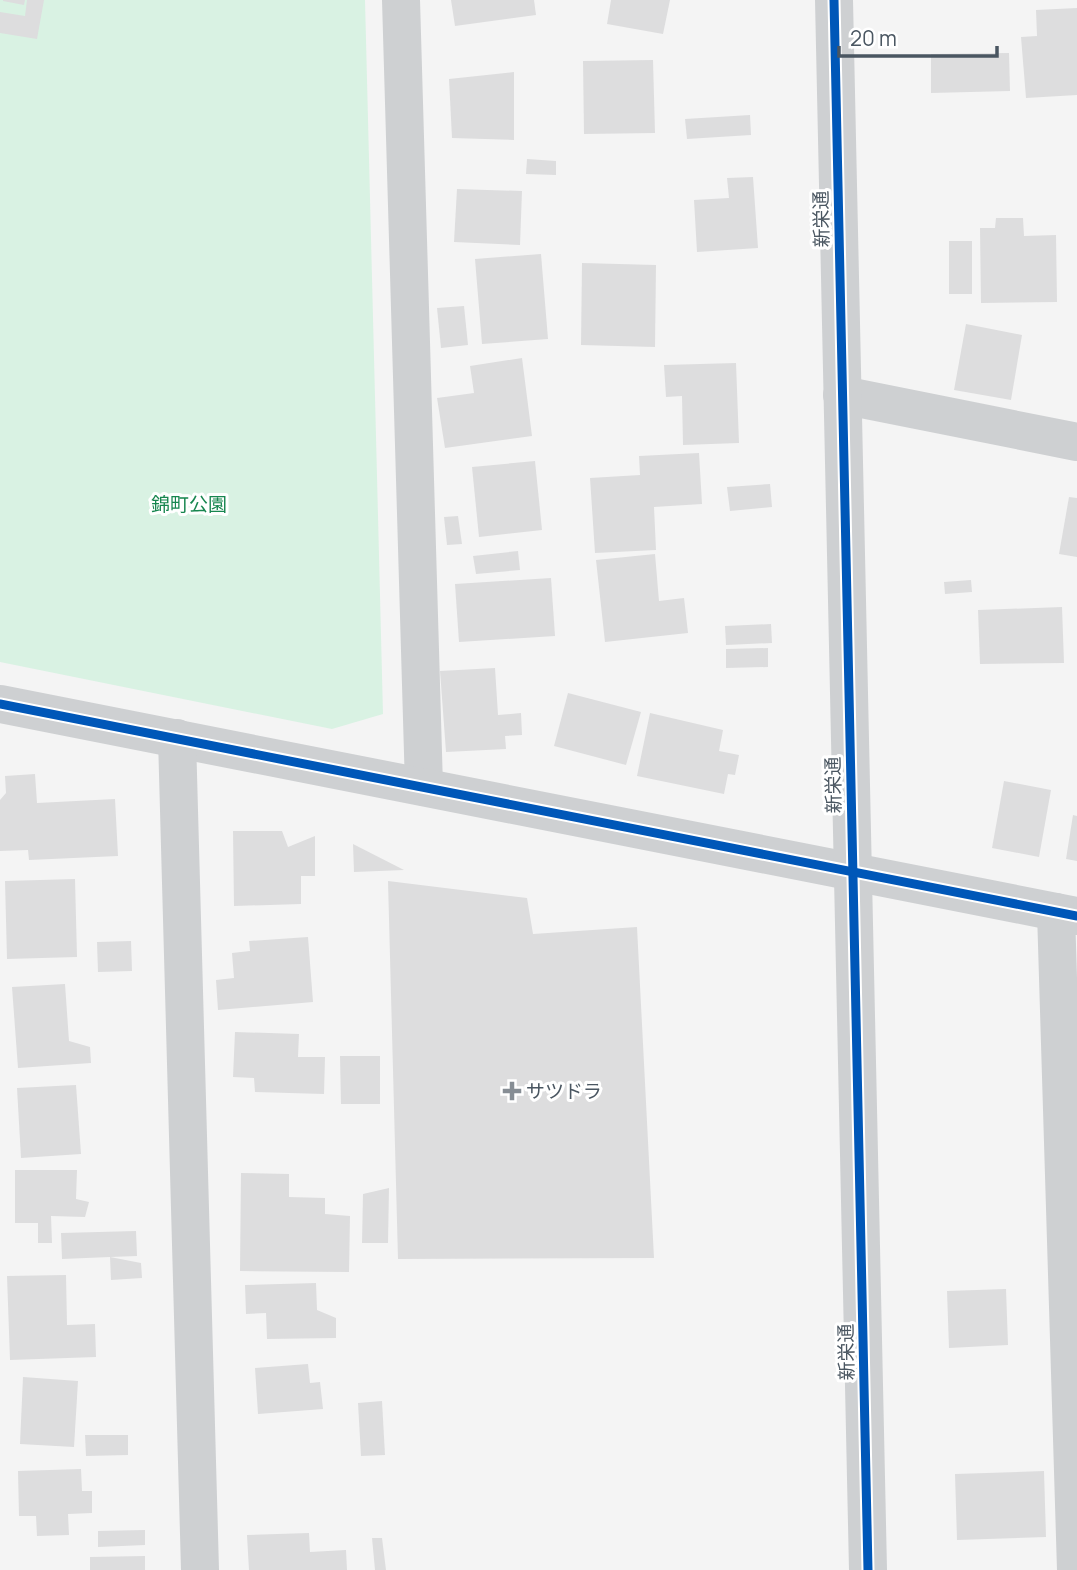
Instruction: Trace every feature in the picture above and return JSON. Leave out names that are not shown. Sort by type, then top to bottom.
[{"type":"street","points":[[401,0],[424,787]]},
{"type":"street","name":"新栄通","points":[[834,0],[868,1570]]},
{"type":"street","points":[[842,395],[1077,442]]},
{"type":"street","points":[[0,704],[1066,914],[1076,1570]]},
{"type":"street","points":[[177,738],[200,1570]]},
{"type":"green space","name":"錦町公園","points":[[0,0],[365,0],[383,714],[332,729],[0,662]]},
{"type":"building","points":[[3,0],[25,0],[24,5]]},
{"type":"building","points":[[27,0],[44,0],[37,39],[0,33],[0,12],[25,16]]},
{"type":"building","points":[[451,0],[534,0],[536,15],[455,26]]},
{"type":"building","points":[[611,0],[670,0],[663,34],[607,24]]},
{"type":"building","points":[[1077,8],[1077,95],[1026,98],[1021,37],[1037,36],[1036,10]]},
{"type":"building","points":[[1009,53],[1010,91],[931,93],[931,54]]},
{"type":"building","points":[[653,60],[655,133],[584,134],[583,61]]},
{"type":"building","points":[[514,72],[514,140],[452,138],[449,79]]},
{"type":"building","points":[[750,115],[751,135],[687,139],[685,119]]},
{"type":"building","points":[[527,159],[556,161],[556,175],[526,174]]},
{"type":"building","points":[[753,177],[758,248],[697,252],[694,200],[729,198],[727,178]]},
{"type":"building","points":[[457,189],[522,191],[520,245],[454,242]]},
{"type":"building","points":[[996,218],[1023,218],[1024,236],[1056,235],[1057,302],[981,303],[980,228],[995,228]]},
{"type":"building","points":[[949,241],[972,241],[972,294],[949,294]]},
{"type":"building","points":[[541,254],[548,339],[482,344],[475,259]]},
{"type":"building","points":[[582,263],[656,265],[655,347],[581,345]]},
{"type":"building","points":[[464,306],[468,345],[441,348],[437,308]]},
{"type":"building","points":[[966,324],[1022,335],[1011,400],[954,390]]},
{"type":"building","points":[[522,358],[532,436],[445,448],[437,398],[474,393],[470,366]]},
{"type":"building","points":[[736,363],[739,443],[683,445],[682,396],[666,397],[664,365]]},
{"type":"building","points":[[699,453],[702,504],[654,507],[656,550],[595,553],[590,478],[640,475],[639,456]]},
{"type":"building","points":[[535,461],[542,530],[479,537],[472,467]]},
{"type":"building","points":[[770,484],[772,507],[730,511],[727,487]]},
{"type":"building","points":[[1069,497],[1077,498],[1077,557],[1059,554]]},
{"type":"building","points":[[458,516],[462,544],[447,545],[444,517]]},
{"type":"building","points":[[518,551],[520,570],[476,574],[473,556]]},
{"type":"building","points":[[655,554],[659,601],[684,598],[688,633],[605,642],[596,560]]},
{"type":"building","points":[[551,578],[555,636],[459,642],[455,584]]},
{"type":"building","points":[[971,580],[972,592],[945,594],[944,582]]},
{"type":"building","points":[[1062,607],[1064,663],[980,664],[978,610]]},
{"type":"building","points":[[771,624],[772,643],[726,645],[725,626]]},
{"type":"building","points":[[768,648],[768,667],[726,668],[726,649]]},
{"type":"building","points":[[495,668],[498,715],[521,713],[522,735],[505,736],[506,749],[446,752],[440,671]]},
{"type":"building","points":[[568,693],[641,712],[626,765],[554,746]]},
{"type":"building","points":[[650,713],[723,730],[719,751],[739,755],[735,775],[728,774],[724,794],[637,776]]},
{"type":"building","points":[[35,774],[37,803],[115,799],[118,856],[29,860],[28,850],[0,851],[0,800],[6,793],[5,776]]},
{"type":"building","points":[[1004,781],[1051,790],[1039,857],[992,848]]},
{"type":"building","points":[[1073,815],[1077,816],[1077,861],[1066,859]]},
{"type":"building","points":[[233,831],[282,831],[288,847],[315,836],[315,876],[301,876],[301,904],[234,906]]},
{"type":"building","points":[[353,844],[404,870],[354,872]]},
{"type":"building","points":[[75,879],[77,957],[7,959],[5,881]]},
{"type":"building","points":[[388,881],[527,898],[533,934],[637,927],[654,1258],[398,1259]]},
{"type":"building","points":[[308,937],[313,1002],[218,1010],[216,980],[234,978],[232,953],[250,951],[249,941]]},
{"type":"building","points":[[131,941],[132,971],[98,972],[97,942]]},
{"type":"building","points":[[65,984],[69,1041],[90,1047],[91,1063],[18,1068],[12,987]]},
{"type":"building","points":[[235,1032],[299,1034],[298,1057],[325,1057],[324,1094],[255,1092],[254,1078],[233,1077]]},
{"type":"building","points":[[340,1056],[380,1056],[380,1104],[341,1104]]},
{"type":"building","points":[[76,1085],[81,1154],[21,1158],[17,1088]]},
{"type":"building","points":[[15,1170],[77,1170],[76,1199],[89,1202],[85,1217],[51,1216],[52,1243],[38,1243],[38,1223],[15,1223]]},
{"type":"building","points":[[241,1173],[289,1174],[289,1197],[325,1198],[325,1214],[350,1216],[349,1272],[240,1271]]},
{"type":"building","points":[[389,1188],[388,1243],[362,1243],[363,1194]]},
{"type":"building","points":[[136,1231],[137,1256],[62,1259],[61,1233]]},
{"type":"building","points":[[110,1257],[141,1263],[142,1278],[111,1280]]},
{"type":"building","points":[[66,1275],[67,1325],[95,1324],[96,1357],[10,1360],[7,1276]]},
{"type":"building","points":[[316,1283],[317,1310],[336,1318],[336,1338],[267,1339],[266,1313],[246,1314],[245,1285]]},
{"type":"building","points":[[1006,1289],[1008,1345],[949,1348],[947,1291]]},
{"type":"building","points":[[308,1364],[310,1383],[320,1382],[323,1409],[258,1414],[255,1368]]},
{"type":"building","points":[[23,1377],[78,1381],[74,1447],[20,1444]]},
{"type":"building","points":[[382,1401],[385,1455],[361,1456],[358,1403]]},
{"type":"building","points":[[85,1435],[128,1435],[128,1455],[86,1456]]},
{"type":"building","points":[[81,1469],[82,1491],[92,1491],[92,1513],[68,1514],[69,1535],[37,1536],[36,1516],[19,1516],[18,1471]]},
{"type":"building","points":[[1044,1471],[1046,1537],[957,1540],[955,1474]]},
{"type":"building","points":[[145,1530],[145,1545],[98,1547],[98,1531]]},
{"type":"building","points":[[309,1533],[310,1552],[346,1550],[347,1570],[249,1570],[247,1535]]},
{"type":"building","points":[[372,1538],[382,1538],[386,1570],[375,1570]]},
{"type":"building","points":[[145,1556],[145,1570],[90,1570],[90,1557]]},
{"type":"cycle path","points":[[834,0],[868,1570]]},
{"type":"cycle path","points":[[0,704],[1077,916]]},
{"type":"place","name":"サツドラ","points":[[512,1091]]}]
